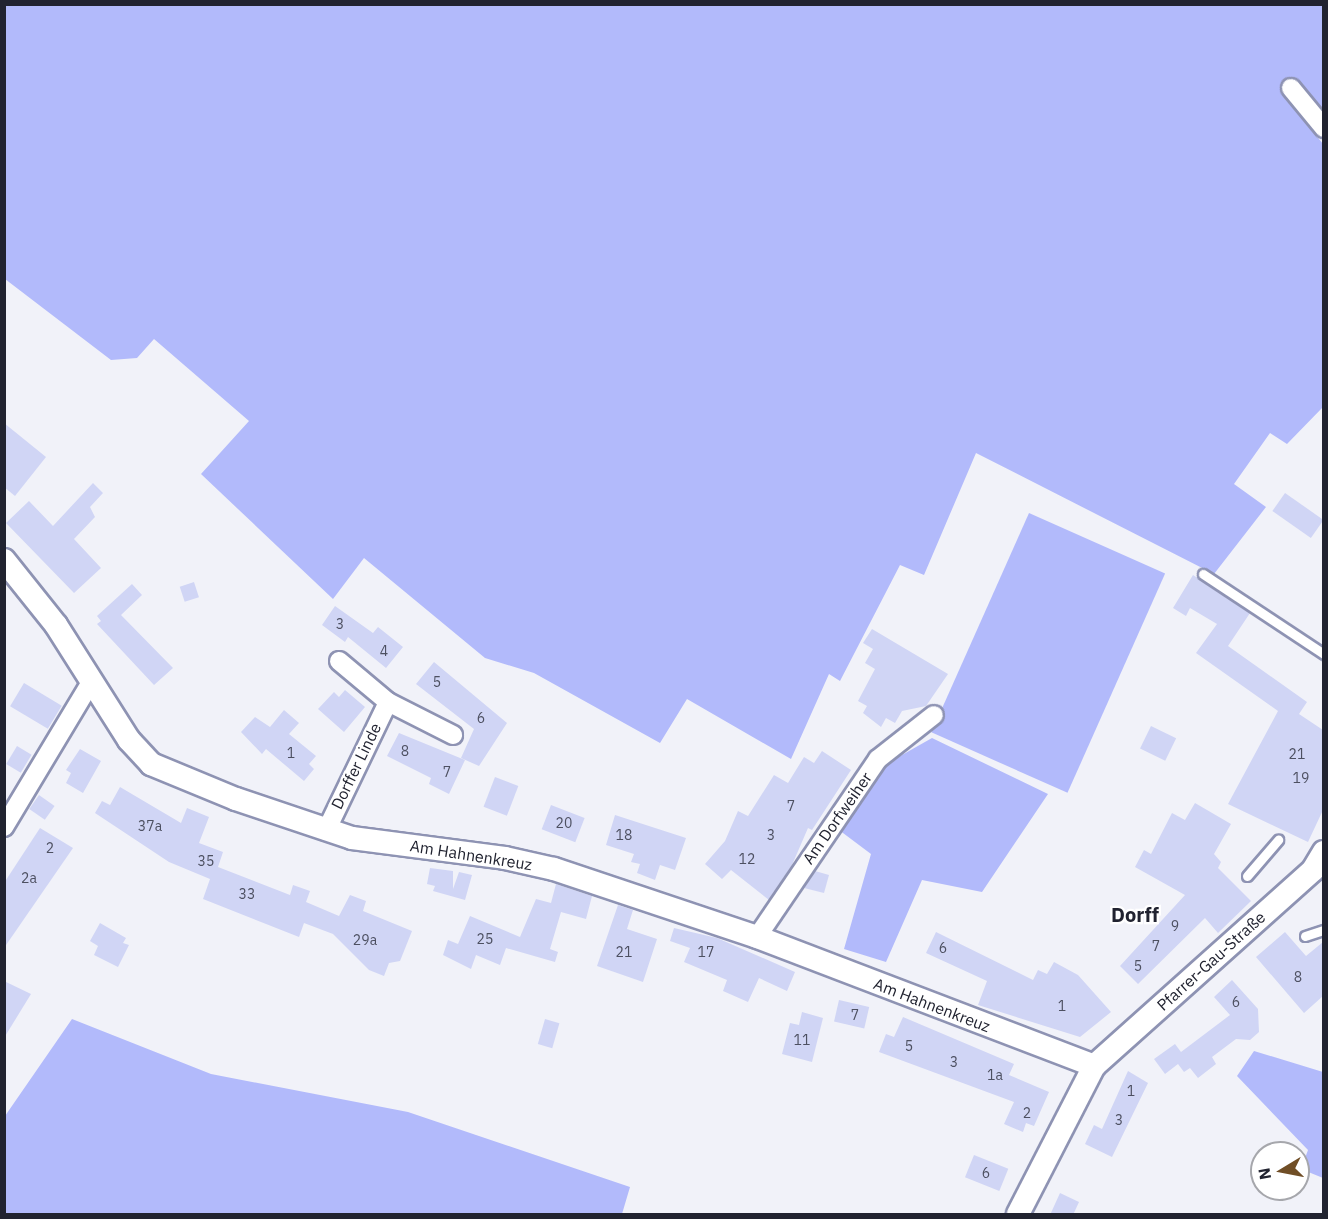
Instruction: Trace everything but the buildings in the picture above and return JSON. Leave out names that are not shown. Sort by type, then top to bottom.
[{"type":"street","points":[[1291,88],[1323,128]]},
{"type":"street","name":"Am Hahnenkreuz","points":[[4,560],[45,610],[129,740],[151,764],[326,831],[554,870],[756,937],[1094,1066]]},
{"type":"street","name":"Dorffer Linde","points":[[339,661],[388,702],[453,735]]},
{"type":"street","points":[[4,827],[91,682]]},
{"type":"street","name":"Dorffer Linde","points":[[326,831],[388,702]]},
{"type":"street","name":"Am Dorfweiher","points":[[756,937],[878,759],[934,715]]},
{"type":"street","name":"Pfarrer-Gau-Straße","points":[[1094,1066],[1320,865]]},
{"type":"street","points":[[1018,1215],[1094,1066]]},
{"type":"lane","points":[[1203,574],[1323,654]]},
{"type":"lane","points":[[1247,876],[1278,840]]},
{"type":"lane","points":[[1305,936],[1323,930]]},
{"type":"shaded area","points":[[4,5],[1323,5],[1323,109],[1307,124],[1323,144],[1323,407],[1287,444],[1270,433],[1234,484],[1266,507],[1214,574],[976,453],[924,575],[900,565],[840,681],[829,674],[791,759],[687,699],[660,743],[534,673],[485,658],[364,558],[333,599],[201,474],[249,421],[154,339],[137,358],[111,360],[5,279]]},
{"type":"shaded area","points":[[1029,513],[1165,574],[1068,793],[931,732]]},
{"type":"shaded area","points":[[932,738],[1048,794],[982,892],[922,880],[886,962],[844,949],[871,854],[835,827],[879,768]]},
{"type":"shaded area","points":[[72,1019],[211,1074],[408,1112],[630,1187],[622,1214],[5,1214],[5,1116]]},
{"type":"shaded area","points":[[1254,1051],[1323,1072],[1323,1178],[1310,1173],[1310,1141],[1299,1141],[1237,1076]]},
{"type":"district","name":"Dorff","points":[[1135,914]]}]
